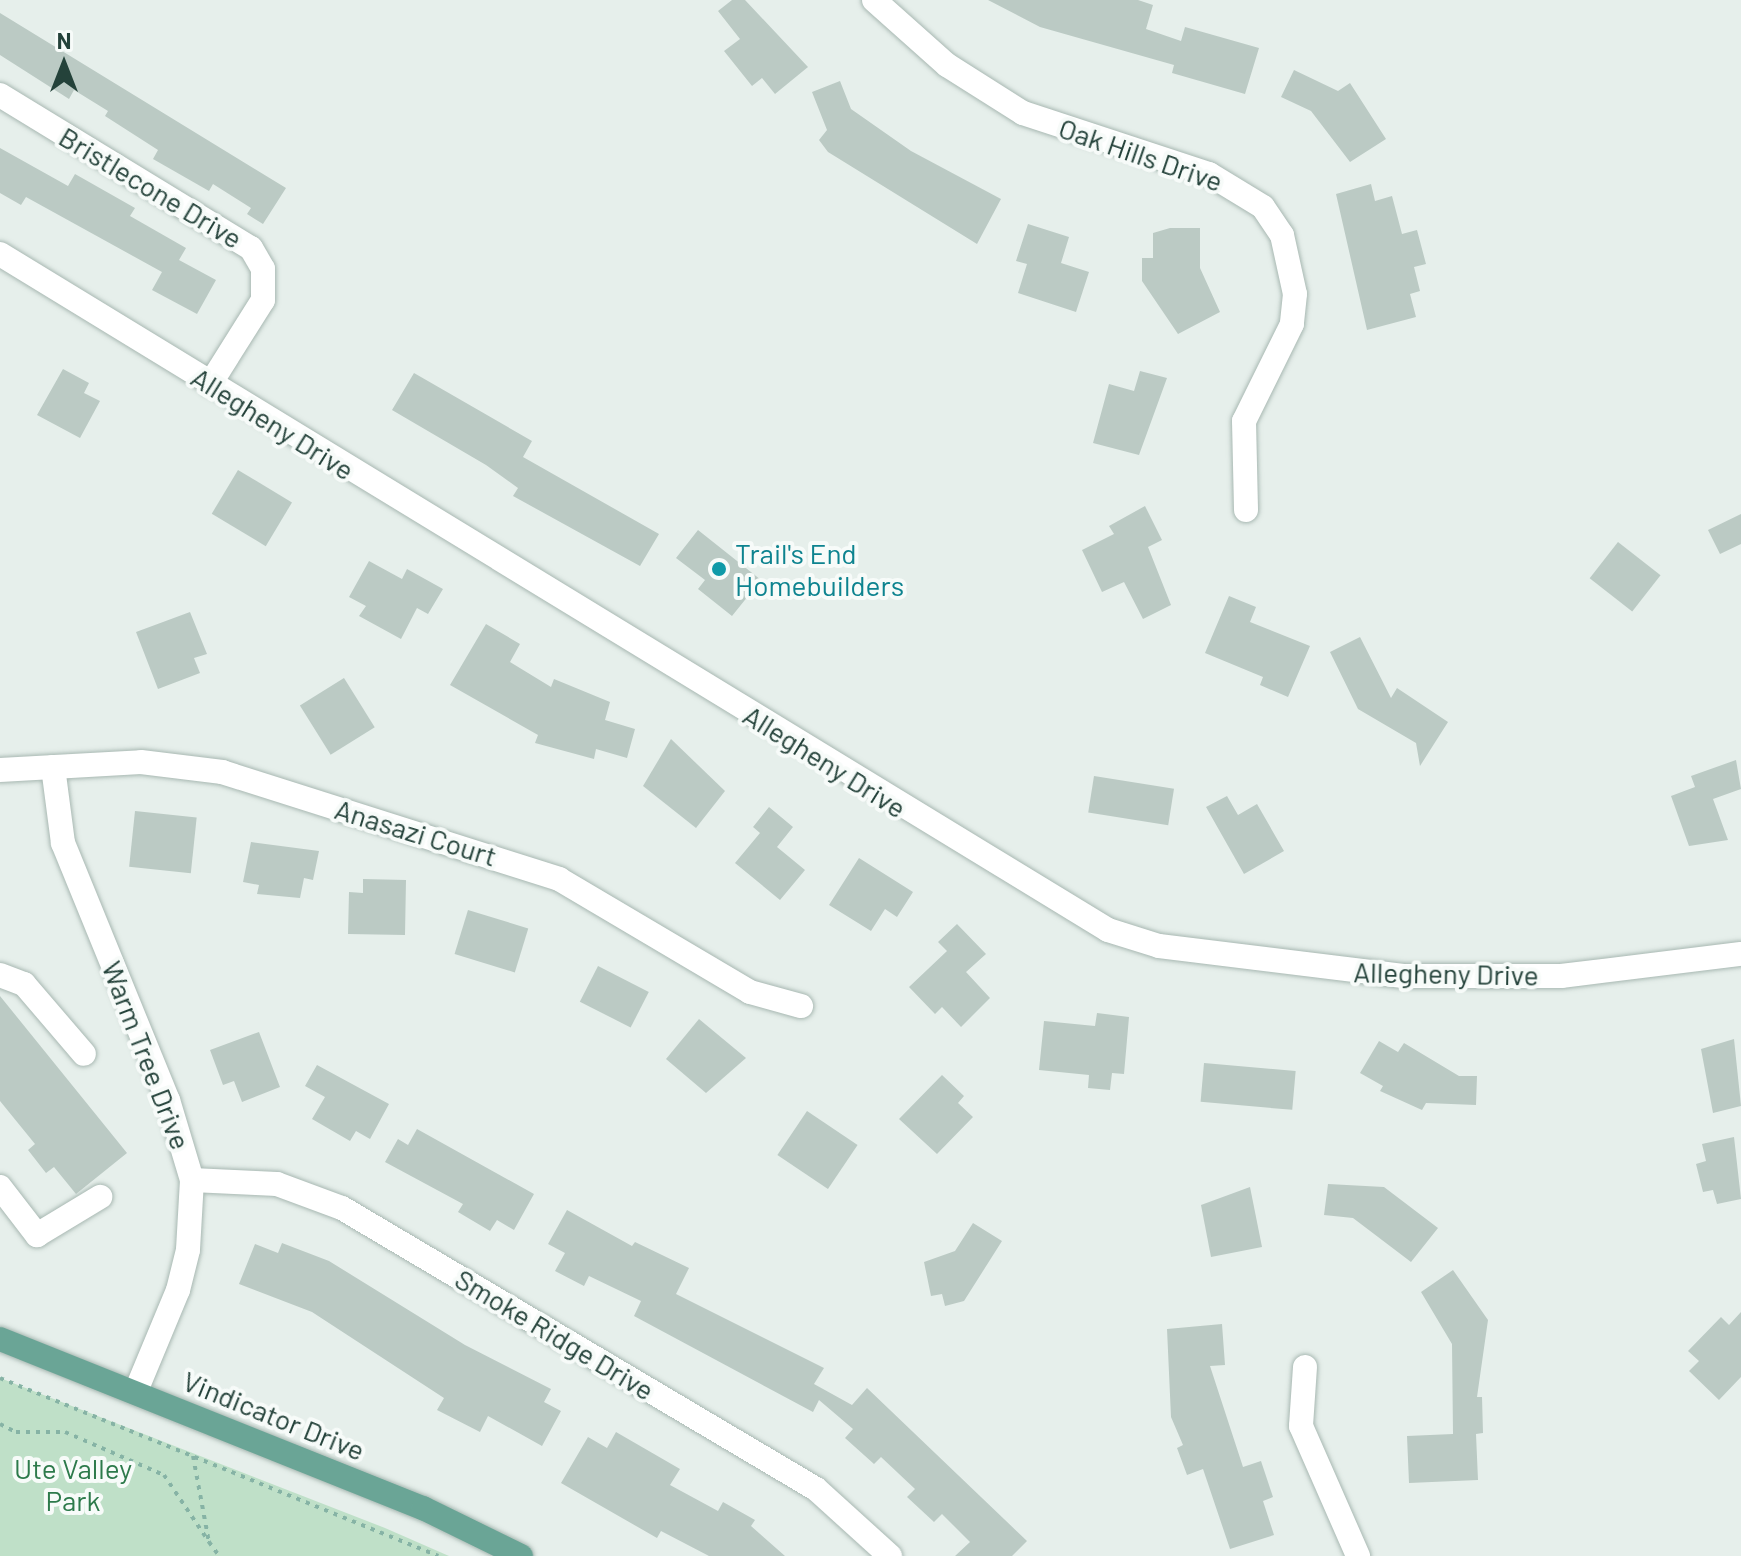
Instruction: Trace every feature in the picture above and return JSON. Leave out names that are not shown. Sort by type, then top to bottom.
[{"type":"main road","name":"Vindicator Drive","points":[[0,1339],[423,1508],[521,1556]]},
{"type":"street","name":"Oak Hills Drive","points":[[874,0],[947,65],[1023,113],[1209,174],[1263,207],[1282,235],[1295,294],[1292,324],[1244,421],[1246,510]]},
{"type":"street","name":"Bristlecone Drive","points":[[0,95],[251,248],[263,269],[263,300],[210,384]]},
{"type":"street","name":"Allegheny Drive","points":[[0,254],[1108,930],[1159,946],[1305,967],[1445,977],[1561,976],[1741,954]]},
{"type":"street","name":"Anasazi Court","points":[[0,770],[141,762],[222,772],[508,860],[596,897],[750,992],[801,1006]]},
{"type":"street","name":"Warm Tree Drive","points":[[53,767],[63,843],[168,1100],[192,1180],[188,1250],[178,1290],[136,1391]]},
{"type":"street","points":[[0,975],[24,984],[84,1054]]},
{"type":"street","name":"Smoke Ridge Drive","points":[[192,1180],[277,1184],[342,1208],[816,1489],[890,1556]]},
{"type":"street","points":[[0,1187],[37,1235],[100,1197]]},
{"type":"street","points":[[1305,1367],[1301,1426],[1358,1556]]},
{"type":"path","points":[[0,1378],[438,1556]]},
{"type":"path","points":[[0,1424],[16,1432],[65,1432],[164,1475],[219,1556]]},
{"type":"path","points":[[193,1456],[209,1542]]},
{"type":"green space","name":"Ute Valley Park","points":[[0,1378],[385,1528],[449,1556],[0,1556]]},
{"type":"building","points":[[732,0],[745,0],[808,67],[775,94],[762,78],[752,86],[724,51],[740,39],[718,11]]},
{"type":"building","points":[[988,0],[1138,0],[1153,5],[1146,29],[1181,41],[1185,27],[1259,48],[1245,94],[1172,73],[1174,65],[1040,27]]},
{"type":"building","points":[[0,13],[286,188],[263,224],[247,214],[251,208],[213,184],[209,191],[153,159],[158,150],[105,116],[108,111],[74,90],[69,99],[0,55]]},
{"type":"building","points":[[1294,70],[1338,91],[1350,83],[1386,139],[1350,162],[1311,111],[1281,97]]},
{"type":"building","points":[[840,81],[851,109],[911,151],[1001,199],[977,244],[828,152],[819,140],[827,130],[812,92]]},
{"type":"building","points":[[0,148],[68,186],[75,174],[135,208],[130,216],[186,248],[179,260],[216,280],[197,314],[152,290],[162,272],[26,197],[21,205],[0,193]]},
{"type":"building","points":[[1371,184],[1375,201],[1392,196],[1402,234],[1417,230],[1426,264],[1414,267],[1420,291],[1410,294],[1416,317],[1367,330],[1336,194]]},
{"type":"building","points":[[1028,224],[1069,237],[1061,263],[1089,272],[1076,312],[1018,293],[1027,264],[1016,261]]},
{"type":"building","points":[[1170,228],[1200,228],[1200,268],[1220,312],[1178,334],[1142,281],[1142,258],[1153,258],[1153,233]]},
{"type":"building","points":[[63,369],[89,383],[84,393],[100,401],[80,438],[37,415]]},
{"type":"building","points":[[1140,371],[1167,378],[1139,455],[1093,443],[1109,384],[1134,391]]},
{"type":"building","points":[[414,373],[532,441],[523,457],[659,534],[640,566],[513,496],[518,488],[486,465],[392,410]]},
{"type":"building","points":[[238,470],[292,502],[266,546],[212,514]]},
{"type":"building","points":[[1145,506],[1162,540],[1148,547],[1171,605],[1143,619],[1124,582],[1102,592],[1082,550],[1114,534],[1109,526]]},
{"type":"building","points":[[1741,514],[1741,544],[1720,554],[1708,530]]},
{"type":"building","name":"Trail's End Homebuilders","points":[[698,530],[761,580],[732,616],[698,589],[705,580],[676,558]]},
{"type":"building","points":[[1618,542],[1661,575],[1632,611],[1590,578]]},
{"type":"building","points":[[369,561],[402,579],[407,569],[443,589],[428,614],[417,608],[401,639],[359,616],[366,606],[349,597]]},
{"type":"building","points":[[1229,596],[1256,607],[1250,622],[1310,646],[1288,697],[1260,685],[1263,677],[1205,653]]},
{"type":"building","points":[[190,612],[207,654],[194,658],[200,673],[158,689],[136,632]]},
{"type":"building","points":[[486,624],[520,644],[510,662],[551,687],[554,679],[610,702],[605,720],[635,729],[627,758],[596,749],[594,759],[535,743],[538,735],[450,685]]},
{"type":"building","points":[[1360,637],[1391,698],[1397,688],[1448,722],[1420,766],[1416,743],[1358,709],[1330,652]]},
{"type":"building","points":[[344,678],[375,727],[331,755],[300,706]]},
{"type":"building","points":[[671,739],[725,791],[696,828],[643,786]]},
{"type":"building","points":[[1736,760],[1741,789],[1713,799],[1728,840],[1689,846],[1671,796],[1695,787],[1691,776]]},
{"type":"building","points":[[1094,776],[1174,789],[1168,825],[1088,813]]},
{"type":"building","points":[[1227,796],[1238,815],[1257,804],[1284,851],[1244,874],[1206,807]]},
{"type":"building","points":[[769,807],[793,827],[777,847],[805,870],[780,900],[735,863],[760,833],[753,827]]},
{"type":"building","points":[[135,811],[197,817],[191,873],[129,867]]},
{"type":"building","points":[[251,842],[319,851],[313,880],[304,878],[300,898],[257,894],[259,885],[243,882]]},
{"type":"building","points":[[859,858],[913,892],[897,917],[885,909],[871,931],[829,905]]},
{"type":"building","points":[[363,879],[406,880],[405,935],[348,934],[349,892],[363,893]]},
{"type":"building","points":[[468,910],[528,928],[515,972],[455,954]]},
{"type":"building","points":[[957,924],[986,954],[966,972],[990,998],[961,1027],[942,1007],[935,1014],[909,987],[947,951],[938,942]]},
{"type":"building","points":[[598,966],[649,992],[631,1028],[580,1002]]},
{"type":"building","points":[[0,996],[127,1153],[76,1194],[54,1167],[46,1173],[28,1150],[35,1144],[0,1101]]},
{"type":"building","points":[[1097,1013],[1129,1017],[1124,1074],[1112,1073],[1110,1090],[1088,1088],[1089,1075],[1039,1070],[1044,1021],[1095,1026]]},
{"type":"building","points":[[699,1019],[746,1058],[706,1093],[666,1059]]},
{"type":"building","points":[[259,1032],[280,1087],[242,1102],[234,1081],[223,1085],[210,1050]]},
{"type":"building","points":[[1734,1039],[1741,1106],[1713,1113],[1701,1049]]},
{"type":"building","points":[[1379,1041],[1398,1052],[1404,1043],[1459,1076],[1477,1076],[1476,1105],[1426,1103],[1422,1110],[1380,1091],[1383,1086],[1360,1073]]},
{"type":"building","points":[[1204,1063],[1296,1071],[1292,1110],[1201,1102]]},
{"type":"building","points":[[317,1065],[389,1104],[370,1139],[356,1131],[350,1141],[312,1119],[325,1097],[305,1086]]},
{"type":"building","points":[[942,1075],[964,1096],[958,1103],[973,1117],[937,1154],[899,1119]]},
{"type":"building","points":[[807,1111],[858,1145],[828,1189],[777,1155]]},
{"type":"building","points":[[417,1129],[534,1194],[514,1230],[497,1220],[490,1231],[458,1212],[463,1204],[385,1162],[398,1139],[408,1145]]},
{"type":"building","points":[[1734,1137],[1741,1199],[1717,1204],[1713,1190],[1703,1192],[1696,1164],[1706,1161],[1702,1144]]},
{"type":"building","points":[[1328,1184],[1384,1187],[1438,1228],[1411,1262],[1353,1218],[1324,1215]]},
{"type":"building","points":[[1250,1187],[1262,1247],[1211,1257],[1201,1205]]},
{"type":"building","points":[[567,1210],[632,1246],[635,1242],[689,1268],[676,1294],[824,1368],[814,1384],[852,1405],[867,1388],[1027,1541],[1012,1556],[955,1556],[970,1542],[942,1514],[934,1522],[907,1497],[915,1489],[881,1457],[874,1464],[845,1438],[853,1429],[819,1400],[813,1412],[634,1316],[641,1301],[589,1276],[584,1286],[555,1271],[565,1253],[548,1244]]},
{"type":"building","points":[[973,1223],[1002,1241],[964,1301],[945,1306],[942,1294],[931,1296],[924,1262],[955,1251]]},
{"type":"building","points":[[282,1243],[329,1261],[465,1345],[551,1389],[544,1402],[561,1411],[542,1446],[488,1416],[480,1432],[437,1410],[444,1398],[312,1312],[239,1284],[255,1244],[278,1253]]},
{"type":"building","points":[[1453,1270],[1488,1320],[1477,1397],[1482,1397],[1483,1433],[1476,1434],[1478,1480],[1409,1483],[1407,1436],[1453,1434],[1452,1344],[1421,1292]]},
{"type":"building","points":[[1741,1312],[1741,1377],[1719,1400],[1689,1371],[1699,1361],[1688,1351],[1721,1317],[1729,1325]]},
{"type":"building","points":[[1222,1324],[1225,1365],[1210,1366],[1243,1467],[1261,1461],[1273,1497],[1263,1501],[1274,1535],[1230,1549],[1203,1469],[1187,1475],[1177,1448],[1183,1445],[1171,1417],[1167,1329]]},
{"type":"building","points":[[616,1432],[680,1469],[670,1485],[718,1511],[723,1502],[755,1520],[751,1526],[785,1556],[709,1556],[661,1531],[657,1538],[561,1483],[588,1437],[607,1448]]},
{"type":"place","name":"Trail's End Homebuilders","points":[[719,569]]}]
